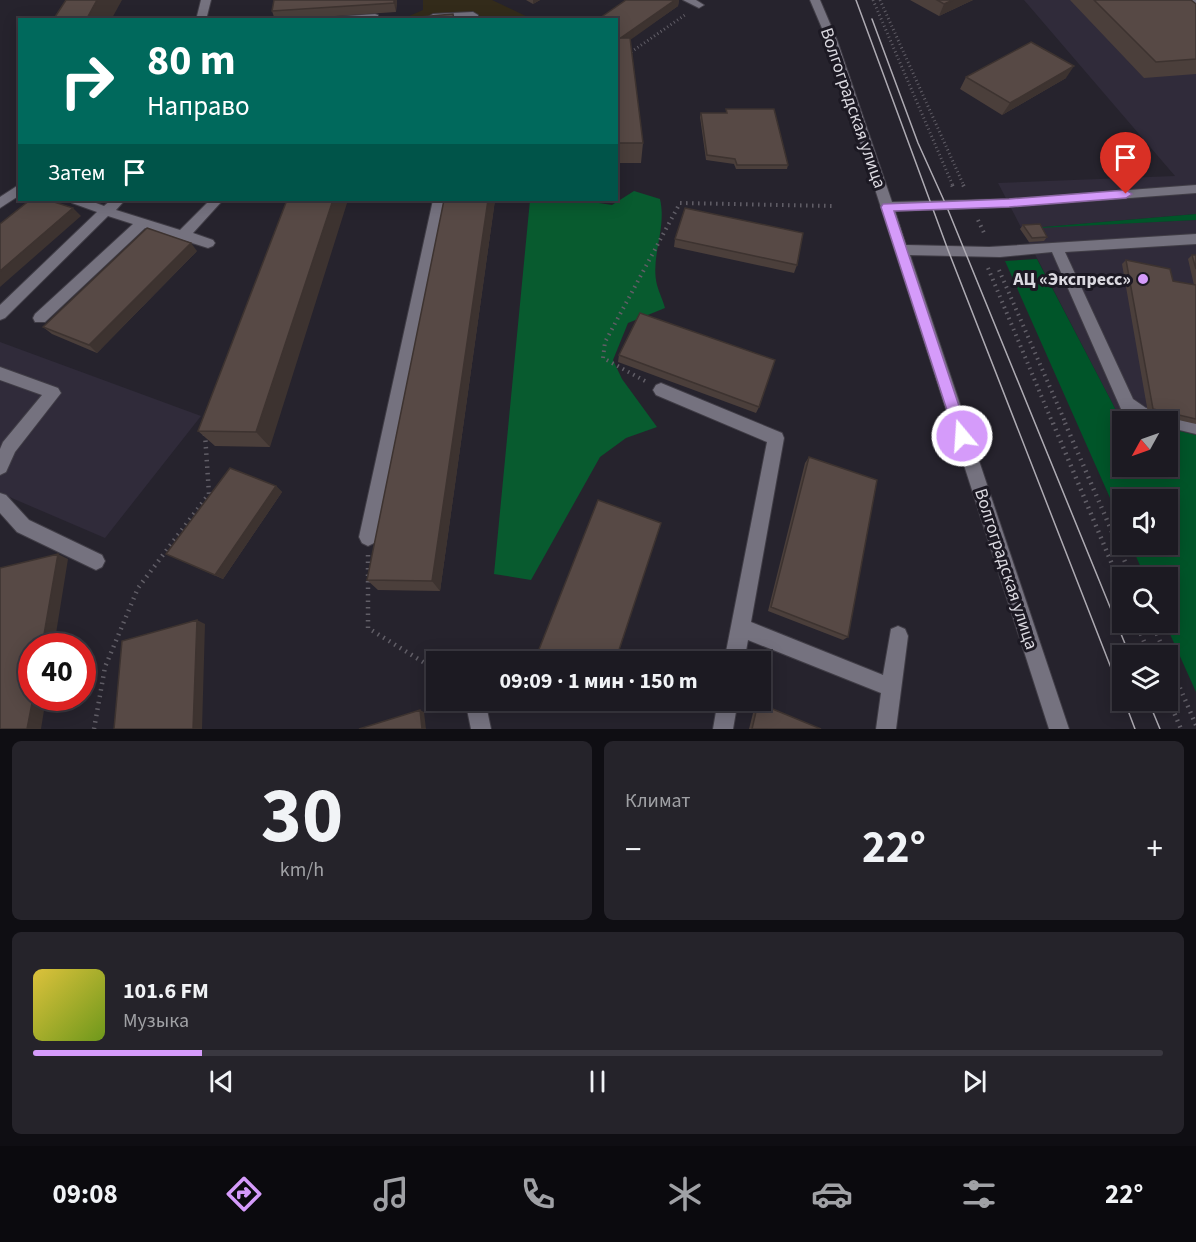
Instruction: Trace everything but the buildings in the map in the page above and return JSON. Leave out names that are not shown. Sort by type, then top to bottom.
[{"type":"street","points":[[202,18],[206,0]]},
{"type":"street","points":[[688,0],[699,5]]},
{"type":"street","name":"Волгоградская улица","points":[[815,0],[832,40],[1059,729]]},
{"type":"street","points":[[418,18],[473,15],[473,18]]},
{"type":"street","points":[[361,18],[375,17]]},
{"type":"street","points":[[887,207],[1009,203],[1196,189]]},
{"type":"street","points":[[0,204],[18,190]]},
{"type":"street","points":[[79,201],[207,243]]},
{"type":"street","points":[[0,314],[118,201]]},
{"type":"street","points":[[183,235],[216,201]]},
{"type":"street","points":[[368,537],[440,201]]},
{"type":"street","points":[[39,318],[142,223]]},
{"type":"street","points":[[901,250],[986,251],[1035,255],[1056,247],[1196,239]]},
{"type":"street","points":[[1056,247],[1127,404],[1142,414],[1196,427]]},
{"type":"street","points":[[0,373],[53,393],[9,447],[0,467]]},
{"type":"street","points":[[661,390],[776,438],[736,651]]},
{"type":"street","points":[[0,501],[23,526],[96,561]]},
{"type":"street","points":[[740,627],[892,688]]},
{"type":"street","points":[[886,729],[898,636]]},
{"type":"street","points":[[477,711],[481,729]]},
{"type":"street","points":[[723,729],[726,711]]},
{"type":"path","points":[[873,0],[966,204]]},
{"type":"path","points":[[880,0],[986,251],[1127,567]]},
{"type":"path","points":[[631,52],[699,5]]},
{"type":"path","points":[[661,390],[603,358],[605,342],[680,203],[832,206]]},
{"type":"path","points":[[986,251],[1114,567]]},
{"type":"path","points":[[94,729],[105,667],[138,588],[209,494],[205,430]]},
{"type":"path","points":[[368,537],[368,628],[426,664]]},
{"type":"path","points":[[1178,683],[1196,725]]},
{"type":"path","points":[[1173,711],[1181,729]]},
{"type":"shaded area","points":[[423,0],[492,0],[530,18],[405,18],[423,10]]},
{"type":"shaded area","points":[[1024,0],[1196,0],[1196,214],[1044,227],[1196,220],[1196,435],[1178,431],[1178,411],[1116,411],[998,183],[1175,176]]},
{"type":"shaded area","points":[[0,342],[201,416],[105,538],[0,493]]},
{"type":"green space","points":[[634,191],[660,199],[662,221],[655,274],[665,308],[628,323],[613,360],[622,379],[657,427],[626,438],[600,457],[531,580],[494,574],[530,201],[586,201],[612,205]]},
{"type":"green space","points":[[1196,214],[1196,220],[1020,229]]},
{"type":"green space","points":[[1037,259],[1116,411],[1112,411],[1112,477],[1178,477],[1178,431],[1196,435],[1196,692],[1178,652],[1178,645],[1175,645],[1169,633],[1178,633],[1178,567],[1141,567],[1135,555],[1178,555],[1178,489],[1112,489],[1112,502],[1005,261]]},
{"type":"tram line","points":[[856,0],[948,250],[1112,670]]},
{"type":"tram line","points":[[872,19],[918,143],[946,205],[1126,645]]},
{"type":"tram line","points":[[1128,711],[1135,729]]},
{"type":"tram line","points":[[1153,711],[1160,729]]},
{"type":"place","name":"АЦ «Экспресс»","points":[[1143,279]]},
{"type":"route","points":[[962,436],[887,207],[1009,203],[1126,194]]}]
